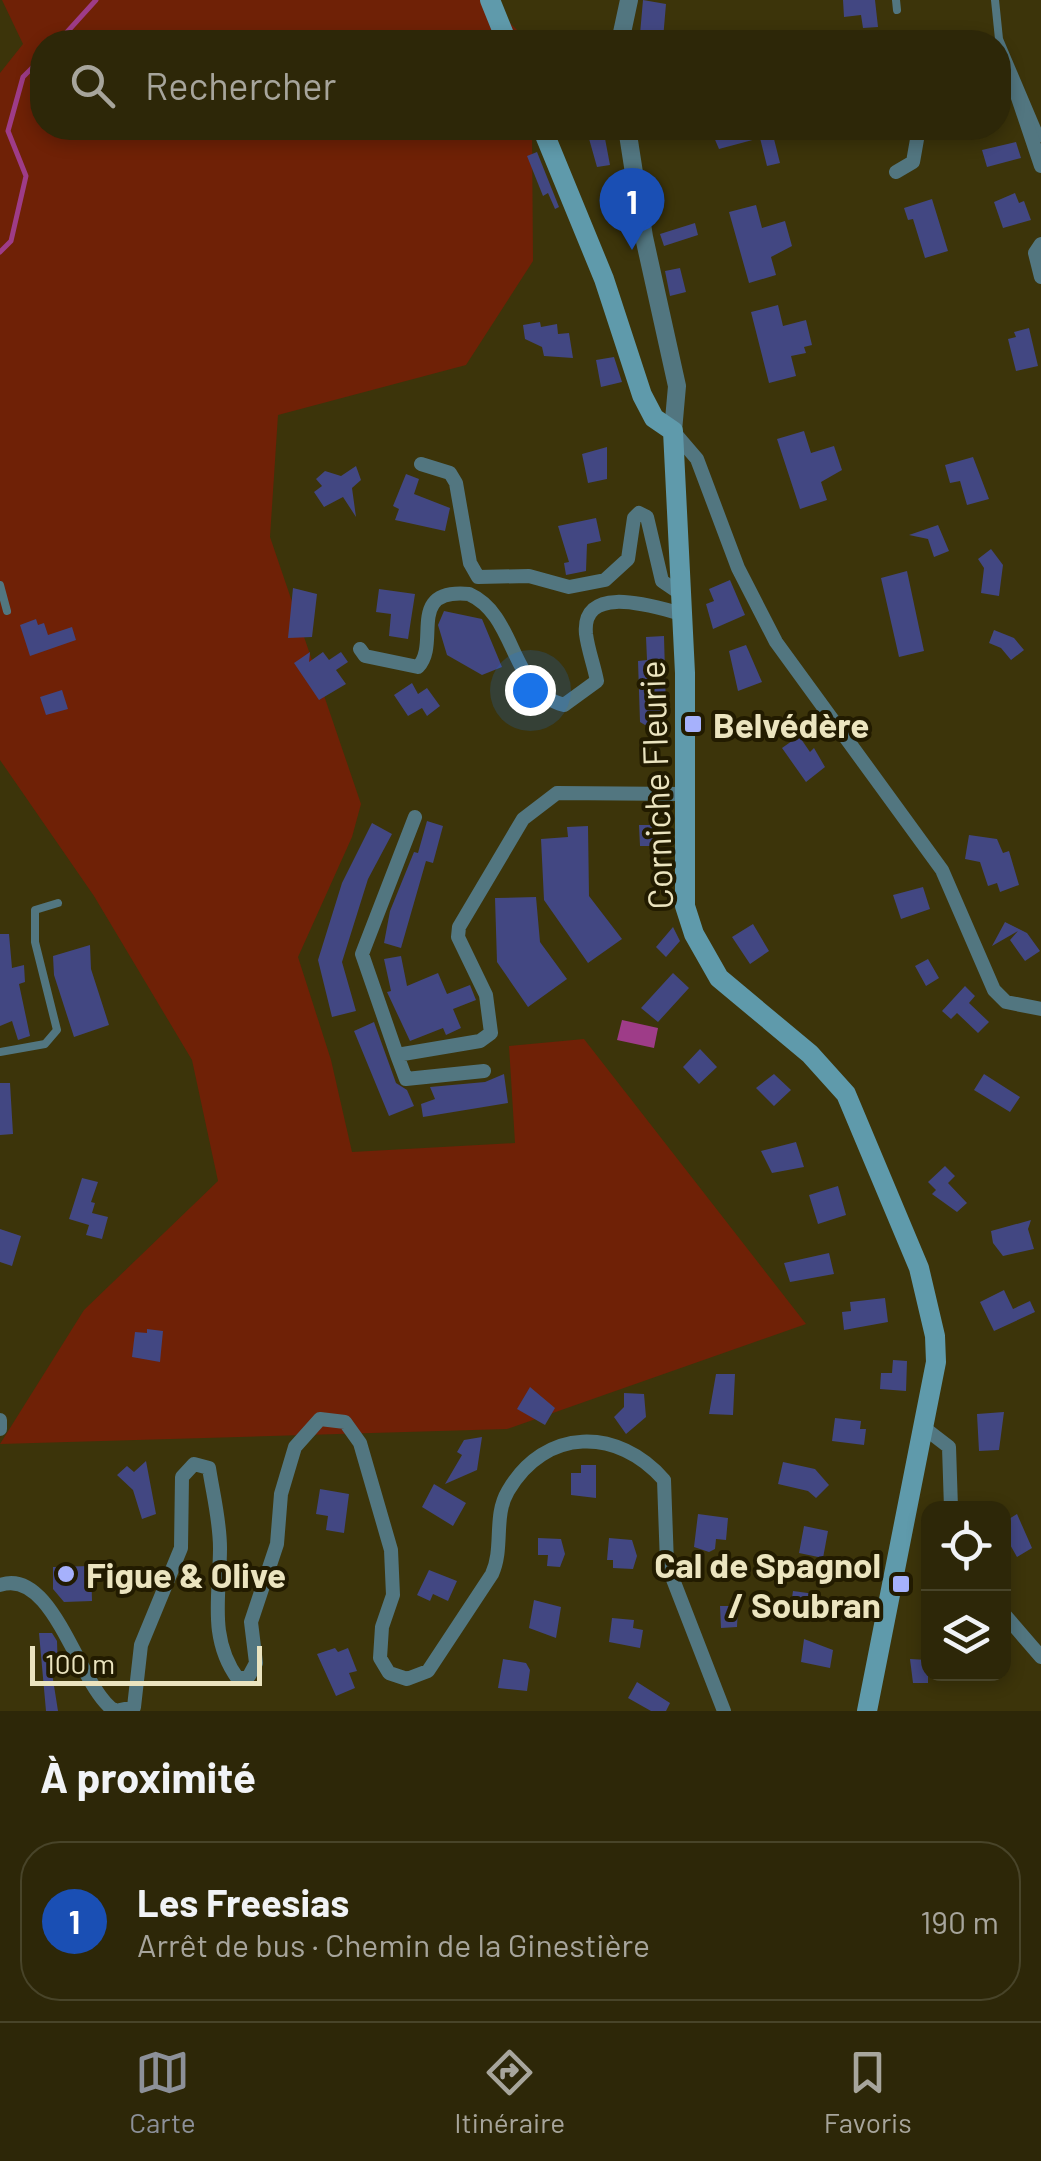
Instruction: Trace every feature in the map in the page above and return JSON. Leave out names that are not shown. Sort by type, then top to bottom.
[{"type":"main road","points":[[490,0],[503,30]]},
{"type":"main road","points":[[547,140],[604,279],[642,395],[654,418],[673,430]]},
{"type":"main road","name":"Corniche Fleurie","points":[[673,430],[681,604],[685,906],[706,958],[740,999],[810,1054],[846,1094],[920,1268],[929,1300],[936,1362],[866,1711]]},
{"type":"street","points":[[623,30],[629,0]]},
{"type":"street","points":[[1011,82],[1041,166]]},
{"type":"street","points":[[629,140],[644,237],[677,386],[673,430],[698,459],[738,568],[776,642],[942,870],[994,990],[1006,1002],[1041,1009]]},
{"type":"street","points":[[896,172],[913,162],[917,140]]},
{"type":"street","points":[[1041,244],[1035,253],[1041,277]]},
{"type":"street","points":[[422,464],[450,473],[456,483],[470,563],[478,577],[529,576],[570,586],[605,580],[628,559],[634,518],[639,513],[647,517],[662,581],[681,604]]},
{"type":"street","points":[[360,648],[365,656],[418,668],[425,660],[427,612],[447,596],[470,594],[494,612],[538,693],[564,705],[596,681],[586,631],[589,614],[599,606],[622,600],[681,604]]},
{"type":"street","points":[[397,1055],[480,1041],[491,1033],[486,995],[458,938],[459,927],[523,820],[537,805],[557,793],[683,794]]},
{"type":"street","points":[[415,817],[362,954],[406,1079],[484,1070]]},
{"type":"street","points":[[0,1420],[0,1429]]},
{"type":"street","points":[[0,1585],[12,1580],[27,1584],[70,1638],[100,1702],[115,1711],[134,1708],[139,1694],[141,1645],[181,1548],[182,1477],[194,1464],[209,1468],[220,1544],[216,1607],[219,1641],[226,1664],[238,1679],[250,1676],[256,1663],[251,1622],[277,1544],[281,1494],[294,1446],[320,1420],[345,1422],[360,1443],[390,1550],[392,1594],[382,1626],[380,1658],[390,1672],[408,1679],[428,1671],[492,1574],[499,1559],[508,1490],[532,1464],[564,1441],[592,1440],[642,1457],[664,1480],[667,1564],[710,1686],[724,1711]]},
{"type":"street","points":[[923,1427],[949,1446],[951,1501]]},
{"type":"street","points":[[1011,1622],[1041,1658]]},
{"type":"lane","points":[[995,0],[999,30]]},
{"type":"lane","points":[[1011,66],[1041,138]]},
{"type":"lane","points":[[0,584],[7,612]]},
{"type":"lane","points":[[0,1052],[45,1044],[58,1030],[34,942],[34,910],[58,903]]},
{"type":"shaded area","points":[[2,0],[487,0],[517,30],[30,30],[30,140],[532,140],[533,261],[466,365],[278,415],[270,537],[361,804],[352,837],[298,957],[331,1060],[352,1152],[515,1143],[509,1046],[584,1039],[806,1324],[507,1429],[0,1444],[84,1310],[218,1181],[192,1060],[94,896],[0,760],[0,73],[23,44]]},
{"type":"shaded area","points":[[622,1020],[658,1028],[654,1048],[617,1040]]},
{"type":"building","points":[[643,0],[666,4],[664,30],[640,30]]},
{"type":"building","points":[[843,0],[875,0],[878,27],[863,28],[861,15],[844,17]]},
{"type":"building","points":[[589,140],[605,140],[610,165],[597,167]]},
{"type":"building","points":[[715,140],[753,140],[719,149]]},
{"type":"building","points":[[760,140],[774,140],[780,163],[767,166]]},
{"type":"building","points":[[1016,142],[1021,158],[987,167],[982,150]]},
{"type":"building","points":[[537,152],[559,207],[555,209],[548,193],[543,196],[527,156]]},
{"type":"building","points":[[1015,193],[1019,203],[1024,201],[1031,220],[1003,228],[994,202]]},
{"type":"building","points":[[932,199],[948,251],[925,258],[913,219],[908,220],[904,208]]},
{"type":"building","points":[[756,205],[762,228],[785,221],[792,246],[771,257],[776,275],[749,283],[729,212]]},
{"type":"building","points":[[695,223],[698,235],[664,246],[660,234]]},
{"type":"building","points":[[680,268],[686,292],[670,296],[665,271]]},
{"type":"building","points":[[778,305],[783,326],[806,320],[812,345],[804,347],[806,353],[791,356],[796,376],[769,383],[751,312]]},
{"type":"building","points":[[540,322],[541,327],[557,324],[558,334],[569,333],[573,358],[544,356],[542,347],[525,339],[523,325]]},
{"type":"building","points":[[1029,328],[1038,366],[1016,371],[1008,339],[1016,337],[1014,332]]},
{"type":"building","points":[[614,357],[622,382],[601,387],[596,360]]},
{"type":"building","points":[[804,431],[811,453],[834,446],[842,470],[821,482],[827,500],[800,509],[777,439]]},
{"type":"building","points":[[607,447],[607,479],[588,483],[582,454]]},
{"type":"building","points":[[973,457],[989,499],[967,505],[960,481],[950,483],[945,465]]},
{"type":"building","points":[[356,466],[361,480],[352,488],[356,517],[343,497],[324,507],[314,492],[322,486],[316,479],[325,471],[341,476]]},
{"type":"building","points":[[406,474],[419,479],[414,494],[450,508],[445,531],[395,520],[399,509],[393,506]]},
{"type":"building","points":[[596,518],[601,541],[587,544],[586,571],[566,575],[564,563],[569,562],[558,526]]},
{"type":"building","points":[[938,525],[949,551],[934,557],[928,539],[909,535]]},
{"type":"building","points":[[991,549],[1003,565],[999,596],[981,593],[984,568],[978,559]]},
{"type":"building","points":[[907,571],[924,651],[899,657],[881,578]]},
{"type":"building","points":[[730,580],[745,615],[713,629],[706,604],[714,601],[709,589]]},
{"type":"building","points":[[293,588],[317,594],[312,637],[288,638]]},
{"type":"building","points":[[379,589],[415,594],[408,639],[389,636],[391,614],[376,612]]},
{"type":"building","points":[[444,611],[482,619],[502,667],[482,675],[447,655],[438,625]]},
{"type":"building","points":[[36,619],[38,625],[44,623],[48,635],[72,627],[76,640],[30,656],[20,625]]},
{"type":"building","points":[[994,630],[1014,638],[1024,650],[1011,660],[1001,648],[989,643]]},
{"type":"building","points":[[664,636],[666,710],[655,731],[640,722],[638,661],[647,660],[646,637]]},
{"type":"building","points":[[746,645],[762,682],[738,691],[729,651]]},
{"type":"building","points":[[310,652],[309,662],[323,652],[329,660],[341,652],[348,662],[336,670],[346,684],[319,700],[294,663]]},
{"type":"building","points":[[412,683],[418,694],[427,688],[440,706],[427,716],[422,708],[408,716],[394,695]]},
{"type":"building","points":[[62,690],[68,709],[46,715],[40,697]]},
{"type":"building","points":[[799,736],[810,752],[814,748],[825,767],[806,782],[782,748]]},
{"type":"building","points":[[427,821],[443,826],[433,863],[426,861],[401,948],[384,943],[390,911],[414,852],[418,853]]},
{"type":"building","points":[[372,823],[392,834],[368,879],[342,962],[356,1011],[332,1017],[318,960],[342,883]]},
{"type":"building","points":[[639,825],[662,825],[663,846],[640,846]]},
{"type":"building","points":[[588,826],[589,896],[622,939],[588,963],[544,900],[541,839],[568,837],[567,827]]},
{"type":"building","points":[[969,835],[997,839],[1003,853],[1009,851],[1019,885],[1000,892],[997,883],[988,886],[980,862],[965,859]]},
{"type":"building","points":[[923,887],[930,909],[901,919],[893,895]]},
{"type":"building","points":[[536,897],[540,942],[567,979],[528,1007],[497,962],[495,898]]},
{"type":"building","points":[[1005,922],[1027,933],[1040,951],[1025,961],[1010,940],[1018,931],[992,946]]},
{"type":"building","points":[[753,924],[769,951],[750,964],[732,937]]},
{"type":"building","points":[[673,927],[680,941],[666,957],[656,947]]},
{"type":"building","points":[[0,934],[9,934],[12,968],[24,965],[25,982],[19,984],[30,1036],[18,1040],[12,1021],[0,1026]]},
{"type":"building","points":[[90,945],[91,969],[109,1025],[74,1037],[54,975],[53,956]]},
{"type":"building","points":[[401,956],[407,986],[438,973],[447,994],[470,985],[476,1000],[453,1009],[461,1028],[446,1035],[443,1028],[410,1041],[387,992],[391,991],[384,959]]},
{"type":"building","points":[[928,959],[939,978],[926,986],[915,966]]},
{"type":"building","points":[[673,973],[689,988],[658,1022],[641,1008]]},
{"type":"building","points":[[965,986],[975,996],[969,1003],[989,1022],[978,1033],[957,1013],[951,1019],[942,1011]]},
{"type":"building","points":[[374,1022],[396,1083],[407,1090],[414,1106],[389,1116],[354,1031]]},
{"type":"building","points":[[700,1049],[717,1067],[699,1084],[683,1067]]},
{"type":"building","points":[[504,1074],[508,1103],[423,1117],[421,1104],[435,1099],[430,1087],[485,1082]]},
{"type":"building","points":[[774,1074],[791,1090],[774,1106],[756,1088]]},
{"type":"building","points":[[984,1074],[1020,1097],[1010,1112],[974,1090]]},
{"type":"building","points":[[0,1083],[10,1083],[13,1134],[0,1135]]},
{"type":"building","points":[[796,1142],[804,1167],[772,1173],[761,1151]]},
{"type":"building","points":[[945,1166],[955,1176],[948,1183],[967,1203],[957,1212],[932,1194],[936,1190],[928,1182]]},
{"type":"building","points":[[82,1178],[98,1182],[91,1202],[95,1203],[92,1213],[108,1217],[102,1239],[86,1235],[89,1225],[69,1219]]},
{"type":"building","points":[[838,1186],[846,1215],[818,1224],[809,1195]]},
{"type":"building","points":[[1031,1220],[1028,1229],[1034,1249],[1003,1256],[993,1243],[991,1231]]},
{"type":"building","points":[[0,1229],[21,1236],[12,1266],[0,1262]]},
{"type":"building","points":[[829,1253],[834,1274],[790,1282],[784,1263]]},
{"type":"building","points":[[1004,1290],[1013,1309],[1030,1301],[1035,1312],[994,1331],[980,1302]]},
{"type":"building","points":[[885,1298],[888,1322],[844,1330],[842,1312],[851,1311],[850,1302]]},
{"type":"building","points":[[147,1329],[163,1331],[160,1362],[132,1357],[135,1332],[147,1333]]},
{"type":"building","points":[[893,1360],[907,1361],[906,1391],[880,1389],[881,1373],[892,1373]]},
{"type":"building","points":[[716,1374],[735,1374],[733,1415],[709,1414]]},
{"type":"building","points":[[530,1387],[555,1408],[545,1425],[517,1409]]},
{"type":"building","points":[[624,1393],[644,1394],[646,1417],[626,1434],[614,1417],[624,1407]]},
{"type":"building","points":[[1004,1412],[999,1450],[979,1451],[977,1414]]},
{"type":"building","points":[[835,1418],[861,1421],[860,1429],[866,1429],[864,1445],[832,1441]]},
{"type":"building","points":[[482,1437],[477,1470],[445,1484],[462,1455],[457,1452],[464,1440]]},
{"type":"building","points":[[146,1461],[156,1514],[142,1519],[133,1490],[117,1475],[127,1466],[134,1472]]},
{"type":"building","points":[[783,1462],[815,1469],[829,1485],[816,1498],[808,1491],[778,1484]]},
{"type":"building","points":[[581,1465],[596,1465],[596,1498],[571,1495],[571,1473],[581,1473]]},
{"type":"building","points":[[434,1484],[466,1503],[453,1526],[422,1507]]},
{"type":"building","points":[[320,1489],[349,1494],[344,1533],[326,1530],[328,1516],[316,1514]]},
{"type":"building","points":[[698,1514],[728,1518],[726,1540],[716,1539],[715,1549],[709,1552],[694,1547]]},
{"type":"building","points":[[1017,1514],[1032,1548],[1017,1557],[1011,1546],[1011,1518]]},
{"type":"building","points":[[804,1526],[828,1531],[823,1558],[799,1553]]},
{"type":"building","points":[[538,1538],[561,1539],[565,1554],[560,1567],[547,1566],[548,1555],[538,1555]]},
{"type":"building","points":[[609,1538],[632,1540],[637,1556],[633,1569],[613,1568],[613,1560],[607,1560]]},
{"type":"building","points":[[91,1566],[92,1601],[64,1602],[53,1589],[53,1567]]},
{"type":"building","points":[[429,1570],[457,1581],[448,1601],[433,1594],[430,1601],[417,1595]]},
{"type":"building","points":[[793,1591],[815,1594],[808,1615],[790,1612]]},
{"type":"building","points":[[534,1600],[561,1607],[556,1638],[529,1628]]},
{"type":"building","points":[[720,1606],[738,1606],[737,1627],[721,1628]]},
{"type":"building","points":[[612,1618],[634,1620],[633,1628],[643,1630],[640,1648],[609,1642]]},
{"type":"building","points":[[39,1633],[52,1633],[57,1641],[58,1672],[52,1673],[58,1711],[46,1711]]},
{"type":"building","points":[[804,1639],[833,1650],[830,1668],[801,1662]]},
{"type":"building","points":[[335,1648],[338,1652],[348,1648],[357,1671],[349,1673],[355,1688],[336,1696],[317,1654]]},
{"type":"building","points":[[503,1659],[526,1663],[530,1670],[527,1691],[498,1688]]},
{"type":"building","points":[[910,1659],[921,1660],[921,1681],[928,1683],[913,1683]]},
{"type":"building","points":[[637,1682],[670,1703],[666,1711],[651,1711],[628,1698]]},
{"type":"waterway","points":[[69,30],[96,0]]},
{"type":"waterway","points":[[0,252],[11,241],[26,176],[8,131],[23,77],[30,70]]},
{"type":"place","name":"Les Freesias","points":[[632,250]]},
{"type":"place","name":"Belvédère","points":[[693,724]]},
{"type":"place","name":"Figue & Olive","points":[[66,1574]]},
{"type":"place","name":"Cal de Spagnol / Soubran","points":[[901,1584]]}]
